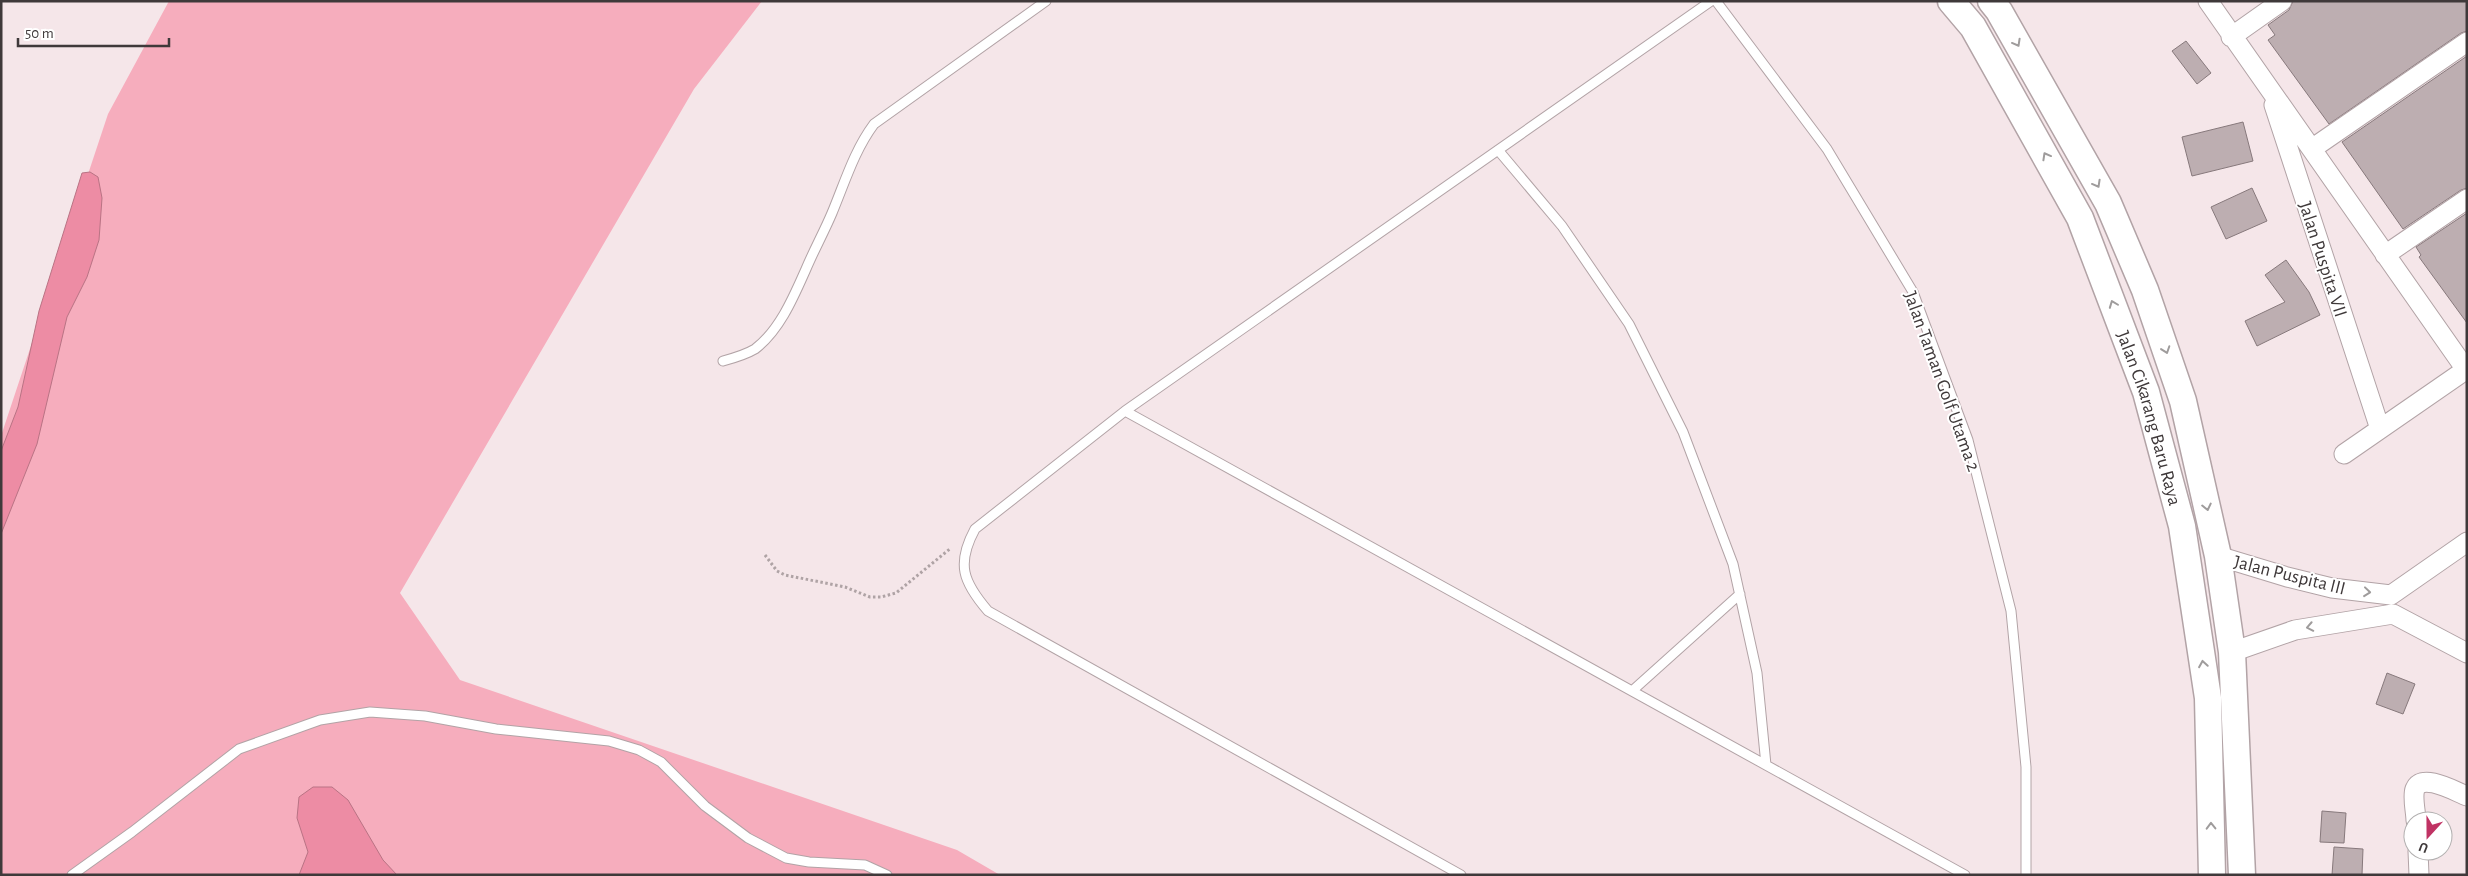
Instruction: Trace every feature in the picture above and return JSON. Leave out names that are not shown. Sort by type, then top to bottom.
[{"type":"main road","name":"Jalan Cikarang Baru Raya","points":[[1951,1],[1973,27],[2080,218],[2146,392],[2182,526],[2208,698],[2212,875]]},
{"type":"main road","name":"Jalan Cikarang Baru Raya","points":[[1991,1],[1999,11],[2108,204],[2145,290],[2183,401],[2218,556],[2232,652],[2242,875]]},
{"type":"street","name":"Jalan Puspita VII","points":[[2208,1],[2231,37],[2313,148],[2466,370],[2344,454]]},
{"type":"street","points":[[2231,37],[2282,1]]},
{"type":"street","points":[[2313,148],[2467,42]]},
{"type":"street","name":"Jalan Puspita VII","points":[[2269,90],[2380,429]]},
{"type":"street","points":[[2385,255],[2467,199]]},
{"type":"street","points":[[2467,542],[2391,595],[2393,614],[2467,653]]},
{"type":"street","name":"Jalan Puspita III","points":[[2218,556],[2287,577],[2332,588],[2391,595]]},
{"type":"street","name":"Jalan Puspita III","points":[[2232,652],[2295,630],[2393,614]]},
{"type":"street","points":[[2416,811],[2415,790],[2418,784],[2424,782],[2434,782],[2467,796]]},
{"type":"street","points":[[2418,861],[2419,875]]},
{"type":"lane","points":[[723,361],[746,354],[756,348],[776,326],[797,290],[861,143],[874,124],[1046,1]]},
{"type":"lane","points":[[1461,875],[988,610],[974,594],[964,568],[965,547],[975,529],[1125,411],[1711,1]]},
{"type":"lane","name":"Jalan Taman Golf Utama 2","points":[[1716,1],[1827,149],[1913,292],[1968,440],[2011,611],[2026,768],[2026,875]]},
{"type":"lane","points":[[1498,150],[1562,226],[1629,324],[1683,432],[1733,564],[1757,673],[1766,765]]},
{"type":"lane","points":[[1125,411],[1965,875]]},
{"type":"lane","points":[[1632,691],[1740,594]]},
{"type":"lane","points":[[72,875],[132,832],[239,749],[320,720],[370,712],[425,716],[496,729],[609,741],[639,750],[661,762],[706,806],[748,838],[786,858],[809,862],[865,865],[887,875]]},
{"type":"path","points":[[765,554],[777,571],[785,576],[845,587],[870,597],[881,597],[896,592],[975,529]]},
{"type":"shaded area","points":[[169,1],[762,1],[694,89],[400,593],[460,680],[957,850],[1000,875],[1,875],[1,436],[108,114]]},
{"type":"shaded area","points":[[90,172],[98,177],[102,198],[99,240],[87,277],[67,317],[37,444],[1,534],[1,451],[18,407],[39,311],[82,173]]},
{"type":"shaded area","points":[[313,787],[332,787],[348,800],[383,860],[397,875],[299,875],[308,852],[297,818],[299,797]]},
{"type":"building","points":[[2293,1],[2467,1],[2467,31],[2461,33],[2329,124],[2268,40],[2275,35],[2268,25],[2289,10]]},
{"type":"building","points":[[2186,41],[2211,73],[2197,84],[2172,51]]},
{"type":"building","points":[[2467,56],[2467,188],[2461,190],[2403,229],[2342,142]]},
{"type":"building","points":[[2243,122],[2253,161],[2192,176],[2182,137]]},
{"type":"building","points":[[2252,188],[2267,221],[2226,239],[2211,207]]},
{"type":"building","points":[[2467,213],[2467,323],[2419,257],[2421,255],[2416,247]]},
{"type":"building","points":[[2286,260],[2309,292],[2320,315],[2257,346],[2245,321],[2285,302],[2265,275]]},
{"type":"building","points":[[2387,673],[2415,684],[2403,714],[2376,704]]},
{"type":"building","points":[[2322,811],[2346,813],[2344,843],[2320,842]]},
{"type":"building","points":[[2334,847],[2363,849],[2362,875],[2332,875]]}]
